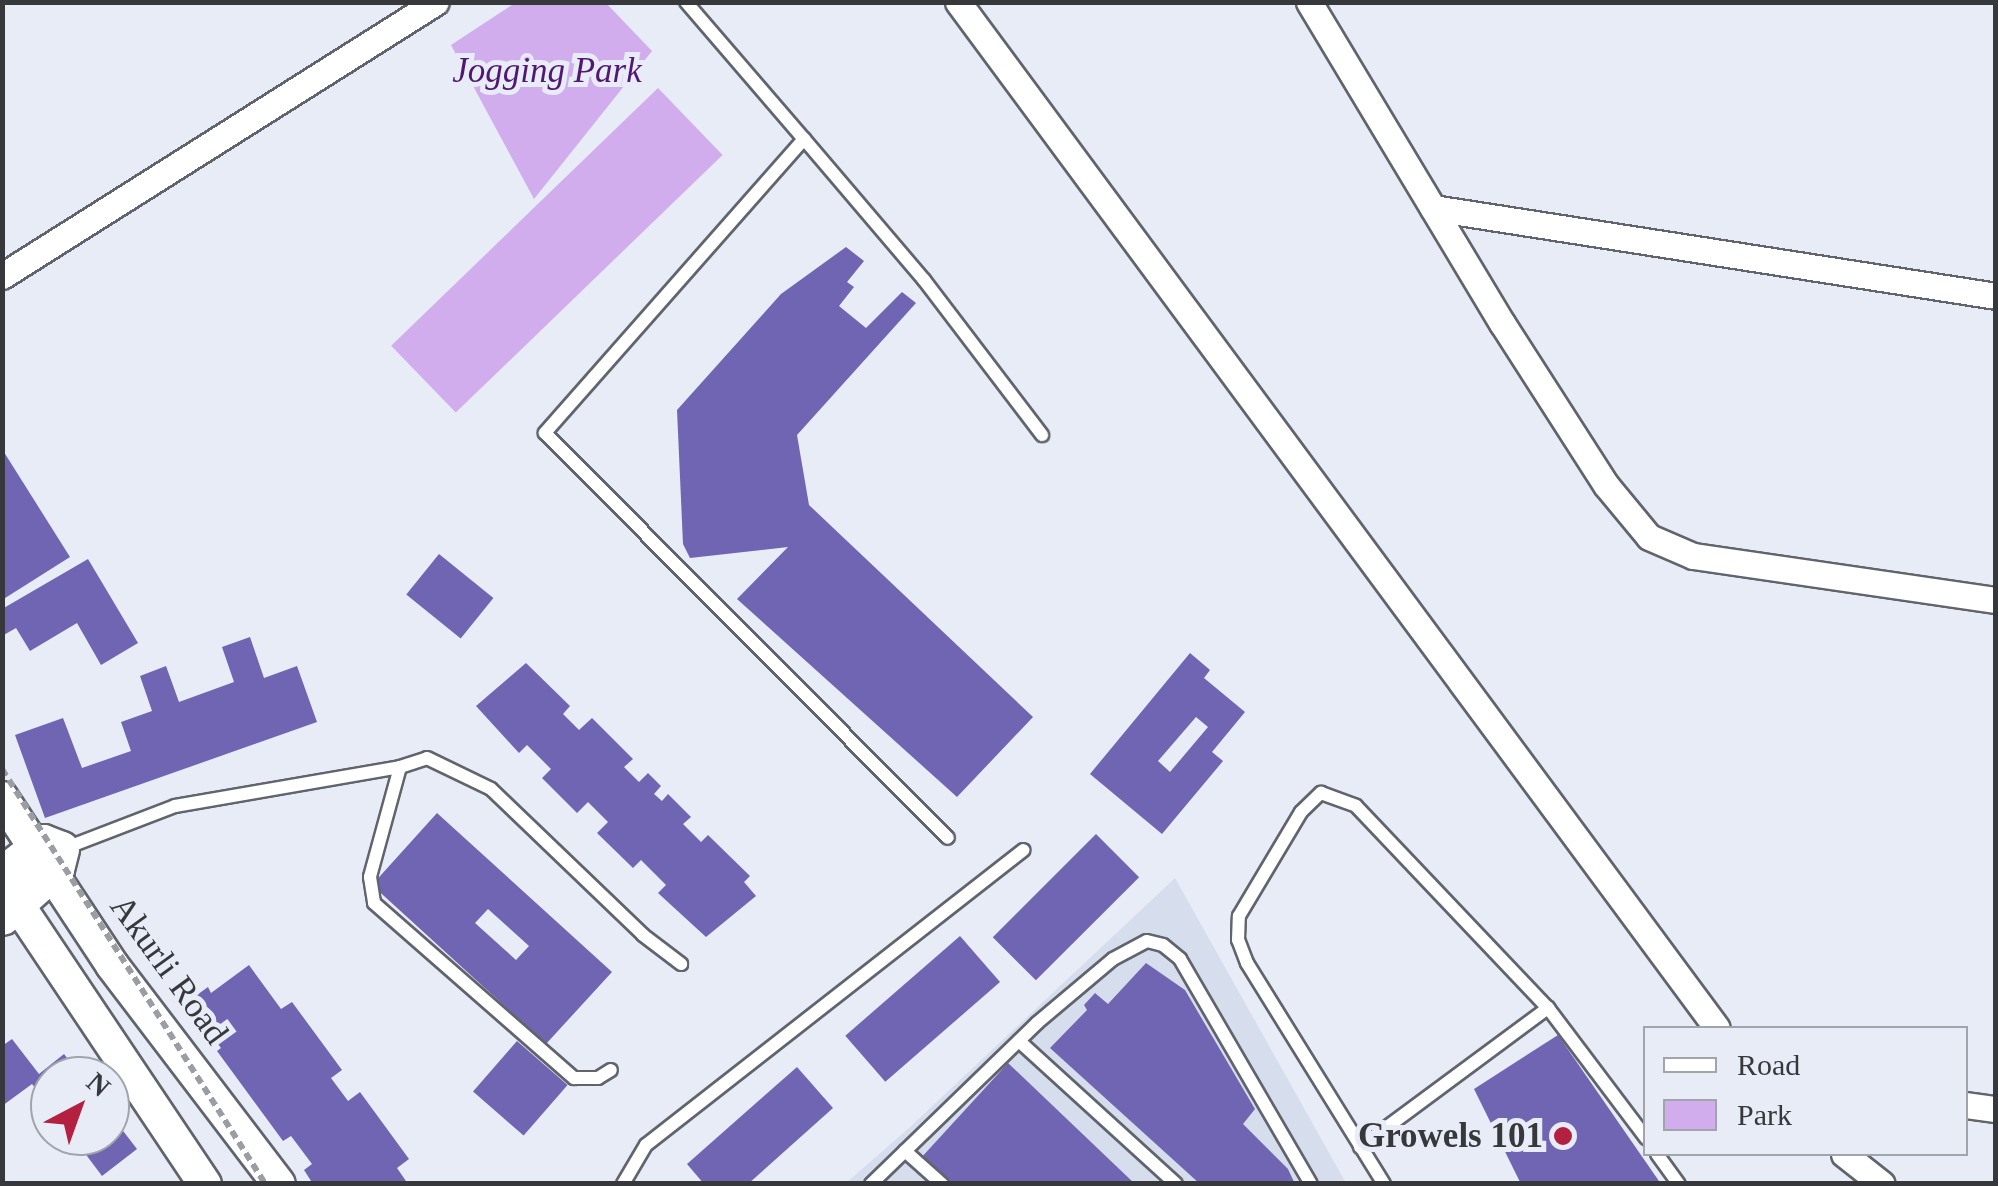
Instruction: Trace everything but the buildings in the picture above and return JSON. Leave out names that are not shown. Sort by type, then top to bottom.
[{"type":"main road","points":[[6,894],[50,857]]},
{"type":"street","points":[[2,276],[436,2]]},
{"type":"street","points":[[958,2],[1716,1026]]},
{"type":"street","points":[[1309,2],[1432,208],[1606,485],[1649,537],[1693,556],[1996,600]]},
{"type":"street","points":[[1432,208],[1996,296]]},
{"type":"street","name":"Akurli Road","points":[[2,798],[50,857],[112,966],[279,1184]]},
{"type":"street","points":[[6,894],[206,1184]]},
{"type":"street","points":[[1968,1105],[1996,1109]]},
{"type":"street","points":[[1848,1156],[1882,1184]]},
{"type":"lane","points":[[686,2],[924,280],[1042,435]]},
{"type":"lane","points":[[804,138],[546,432],[948,838]]},
{"type":"lane","points":[[50,857],[175,806],[400,767],[427,758],[491,789],[642,935],[682,964]]},
{"type":"lane","points":[[400,767],[370,877],[374,903],[574,1078],[598,1078],[610,1070]]},
{"type":"lane","points":[[1384,1184],[1248,964],[1238,940],[1239,916],[1301,812],[1321,793],[1356,806],[1548,1008],[1643,1134]]},
{"type":"lane","points":[[623,1184],[646,1144],[1023,850]]},
{"type":"lane","points":[[871,1184],[1018,1040],[1113,959],[1147,941],[1164,945],[1180,960],[1311,1184]]},
{"type":"lane","points":[[1360,1146],[1548,1008]]},
{"type":"lane","points":[[1018,1040],[1176,1184]]},
{"type":"lane","points":[[906,1151],[942,1184]]},
{"type":"lane","points":[[1658,1156],[1679,1184]]},
{"type":"path","points":[[2,769],[265,1184]]},
{"type":"shaded area","points":[[1175,878],[1346,1183],[845,1184],[910,1127]]},
{"type":"green space","name":"Jogging Park","points":[[605,2],[652,51],[534,199],[451,45],[515,3]]},
{"type":"green space","points":[[658,88],[723,155],[456,413],[391,346]]},
{"type":"place","name":"Growels 101","points":[[1563,1136]]}]
